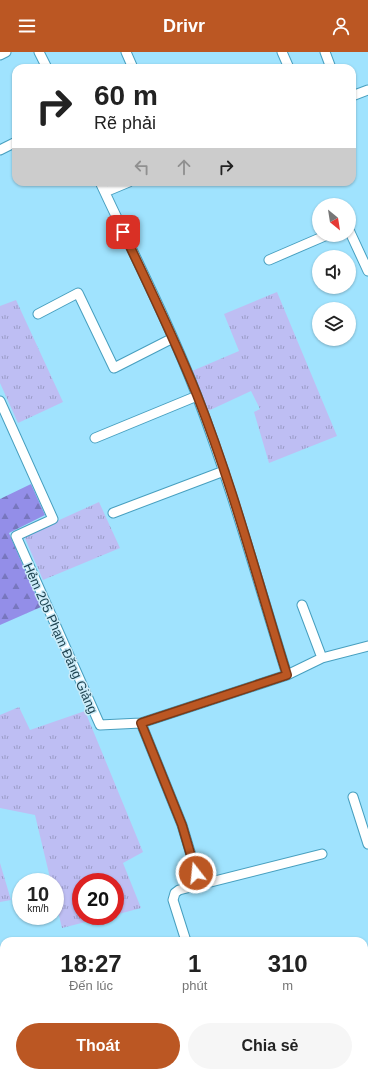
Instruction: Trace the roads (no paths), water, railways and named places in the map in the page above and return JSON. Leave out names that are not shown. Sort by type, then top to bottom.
[{"type":"lane","points":[[0,55],[6,52]]},
{"type":"lane","points":[[39,52],[45,64]]},
{"type":"lane","points":[[126,52],[131,64]]},
{"type":"lane","points":[[282,52],[287,64]]},
{"type":"lane","points":[[325,52],[329,64]]},
{"type":"lane","points":[[356,94],[368,90]]},
{"type":"lane","points":[[0,150],[12,144]]},
{"type":"lane","points":[[102,186],[173,338],[197,396],[224,471],[287,675]]},
{"type":"lane","points":[[105,192],[119,186]]},
{"type":"lane","points":[[269,260],[312,242]]},
{"type":"lane","points":[[354,242],[368,272]]},
{"type":"lane","points":[[38,314],[78,293],[114,368],[173,338]]},
{"type":"lane","points":[[95,438],[197,396]]},
{"type":"lane","name":"Hẻm 205 Phạm Đăng Giảng","points":[[0,401],[53,519],[16,536],[100,725],[141,723],[287,675],[322,658],[368,646]]},
{"type":"lane","points":[[113,513],[224,471]]},
{"type":"lane","points":[[302,605],[322,658]]},
{"type":"lane","points":[[141,723],[182,825],[200,885]]},
{"type":"lane","points":[[353,797],[368,844]]},
{"type":"lane","points":[[185,937],[174,896],[179,890],[322,854]]}]
